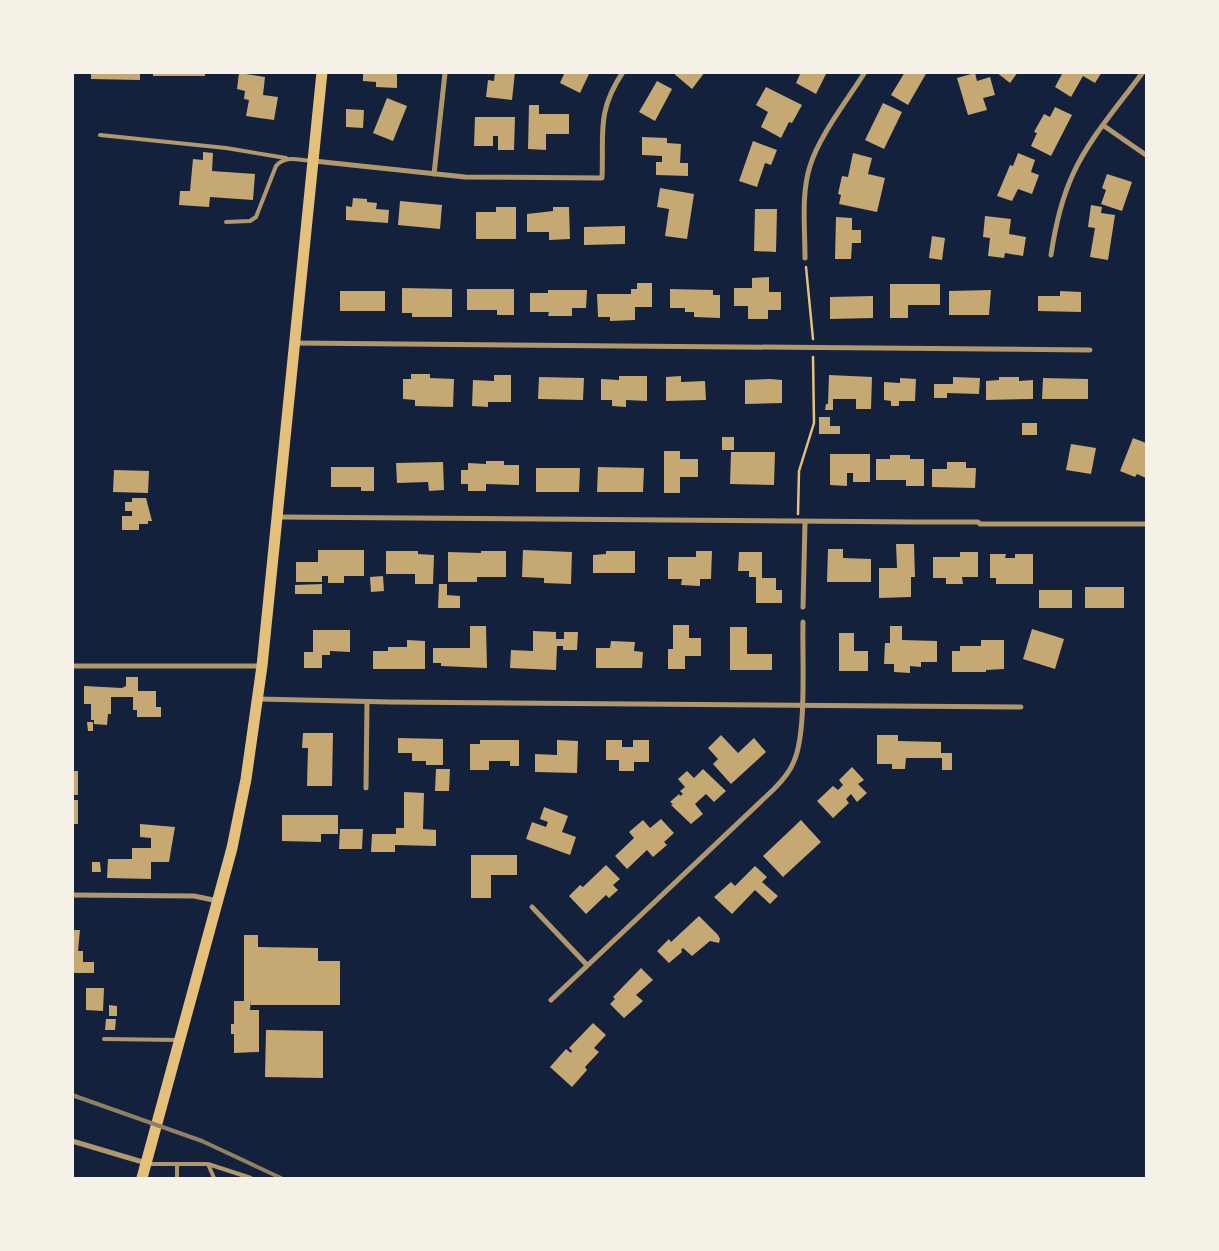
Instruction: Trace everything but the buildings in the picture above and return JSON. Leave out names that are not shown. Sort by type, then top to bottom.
[{"type":"main road","points":[[142,1178],[218,901],[246,779],[262,666],[322,72]]},
{"type":"street","points":[[314,161],[465,177],[602,178],[601,130],[603,113],[624,72]]},
{"type":"street","points":[[805,258],[805,195],[810,166],[816,150],[865,72]]},
{"type":"street","points":[[1051,255],[1060,213],[1074,173],[1142,72]]},
{"type":"street","points":[[434,174],[445,73]]},
{"type":"street","points":[[1104,126],[1146,156]]},
{"type":"street","points":[[295,343],[1090,350]]},
{"type":"street","points":[[277,518],[1146,524]]},
{"type":"street","points":[[803,607],[805,522]]},
{"type":"street","points":[[550,1000],[783,779],[795,759],[799,746],[802,706],[803,622]]},
{"type":"street","points":[[72,666],[262,666]]},
{"type":"street","points":[[258,699],[367,702],[1021,707]]},
{"type":"street","points":[[366,788],[367,702]]},
{"type":"street","points":[[72,895],[194,896],[218,901]]},
{"type":"street","points":[[532,907],[587,965]]},
{"type":"street","points":[[72,1141],[146,1164]]},
{"type":"lane","points":[[100,135],[226,148],[314,161]]},
{"type":"lane","points":[[226,222],[250,221],[256,217],[276,166],[286,158]]},
{"type":"lane","points":[[104,1039],[180,1040]]},
{"type":"lane","points":[[146,1164],[208,1164],[251,1178]]},
{"type":"lane","points":[[177,1164],[177,1178]]},
{"type":"lane","points":[[208,1164],[214,1178]]},
{"type":"path","points":[[797,522],[800,471],[814,423],[813,347],[805,258]]},
{"type":"railway","points":[[72,1095],[202,1141],[281,1178]]}]
